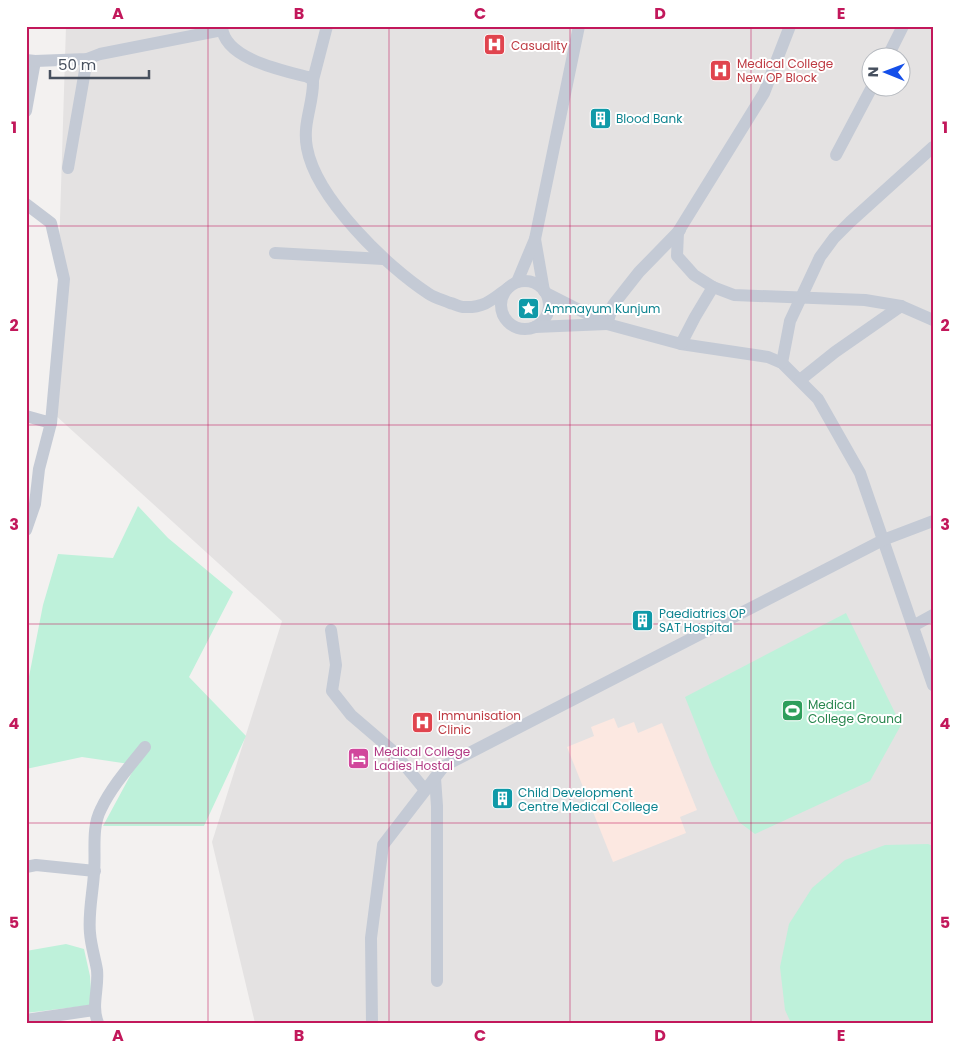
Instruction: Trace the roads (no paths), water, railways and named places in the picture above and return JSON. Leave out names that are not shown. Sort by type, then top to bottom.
[{"type":"street","points":[[327,26],[313,80],[306,123],[307,149],[318,179],[336,206],[383,259],[430,295],[463,307],[485,306],[512,285],[527,281],[537,284],[545,292],[607,324],[681,344],[768,357],[782,363],[818,399],[860,473],[933,684]]},
{"type":"street","points":[[579,26],[535,238],[512,285],[501,300],[503,314],[512,325],[525,329],[607,324]]},
{"type":"street","points":[[790,26],[764,93],[678,232],[677,256],[694,275],[713,287],[734,295],[865,300],[901,306],[933,320]]},
{"type":"street","points":[[892,48],[903,26]]},
{"type":"street","points":[[26,111],[30,60],[87,59],[100,54],[222,28],[230,44],[252,60],[271,68],[308,77],[313,80]]},
{"type":"street","points":[[68,168],[87,59]]},
{"type":"street","points":[[836,155],[866,98]]},
{"type":"street","points":[[782,363],[790,321],[820,258],[834,238],[933,147]]},
{"type":"street","points":[[26,204],[51,223],[64,279],[51,423],[38,469],[35,504],[26,530]]},
{"type":"street","points":[[607,324],[614,305],[628,285],[680,230]]},
{"type":"street","points":[[535,238],[548,300],[548,311],[544,320],[535,327]]},
{"type":"street","points":[[275,253],[383,259]]},
{"type":"street","points":[[681,344],[713,287]]},
{"type":"street","points":[[800,380],[835,352],[901,306]]},
{"type":"street","points":[[26,416],[51,423]]},
{"type":"street","points":[[372,1023],[371,938],[383,845],[444,766],[883,540],[933,521]]},
{"type":"street","points":[[913,626],[933,615]]},
{"type":"street","points":[[331,630],[336,664],[332,691],[351,715],[393,751],[425,790]]},
{"type":"street","points":[[26,1020],[96,1017],[97,971],[91,949],[89,930],[95,872],[94,838],[100,810],[115,786],[145,747]]},
{"type":"street","points":[[434,778],[437,806],[437,982]]},
{"type":"street","points":[[26,867],[36,865],[95,872]]},
{"type":"place","name":"Casuality","points":[[495,45]]},
{"type":"place","name":"Medical College New OP Block","points":[[721,70]]},
{"type":"place","name":"Blood Bank","points":[[600,118]]},
{"type":"place","name":"Ammayum Kunjum","points":[[528,308]]},
{"type":"place","name":"Paediatrics OP SAT Hospital","points":[[643,620]]},
{"type":"place","name":"Medical College Ground","points":[[792,711]]},
{"type":"place","name":"Immunisation Clinic","points":[[422,722]]},
{"type":"place","name":"Medical College Ladies Hostal","points":[[358,758]]},
{"type":"place","name":"Child Development Centre Medical College","points":[[502,799]]}]
